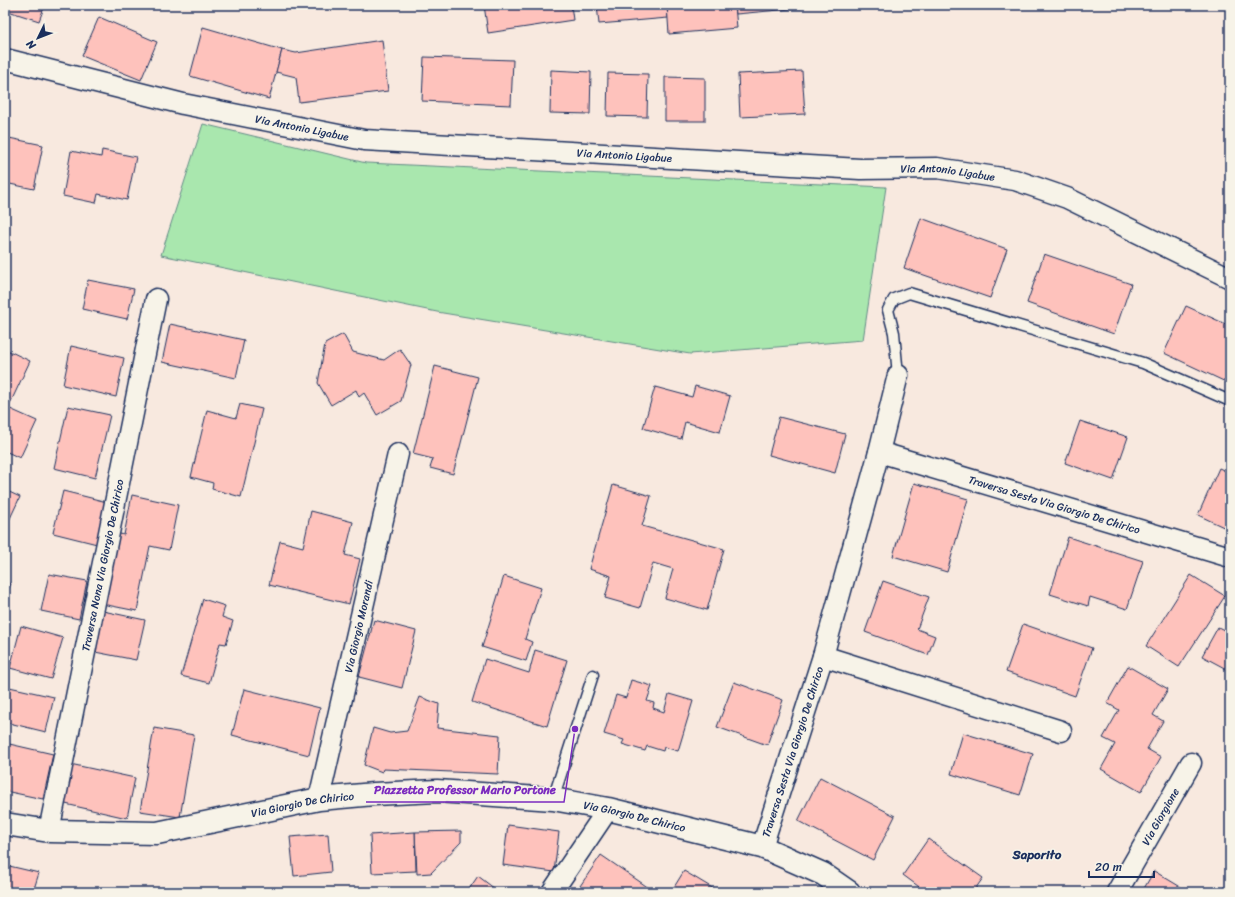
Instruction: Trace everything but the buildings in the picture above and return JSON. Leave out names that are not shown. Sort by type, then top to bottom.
[{"type":"main road","name":"Via Giorgio De Chirico","points":[[5,824],[49,831],[157,833],[320,799],[374,794],[437,791],[553,799],[608,809],[762,847],[823,874],[849,892]]},
{"type":"street","name":"Via Antonio Ligabue","points":[[5,59],[183,104],[364,140],[860,169],[937,168],[1015,180],[1067,198],[1230,278]]},
{"type":"street","name":"Traversa Nona Via Giorgio De Chirico","points":[[49,831],[156,299]]},
{"type":"street","name":"Traversa Sesta Via Giorgio De Chirico","points":[[762,847],[824,656],[879,452],[898,375]]},
{"type":"street","name":"Traversa Sesta Via Giorgio De Chirico","points":[[879,452],[1230,557]]},
{"type":"street","name":"Via Giorgio Morandi","points":[[320,799],[398,454]]},
{"type":"street","name":"Traversa Sesta Via Giorgio De Chirico","points":[[824,656],[1061,731]]},
{"type":"street","name":"Via Giorgione","points":[[1117,892],[1191,763]]},
{"type":"street","points":[[552,892],[608,809]]},
{"type":"lane","points":[[898,375],[894,332],[888,310],[894,299],[909,293],[1143,363],[1230,401]]},
{"type":"lane","points":[[553,799],[593,675]]},
{"type":"green space","points":[[203,124],[366,163],[886,187],[863,340],[690,354],[437,312],[161,255]]},
{"type":"place","name":"Piazzetta Professor Mario Portone","points":[[575,729]]},
{"type":"district","name":"Saporito","points":[[1037,854]]}]
